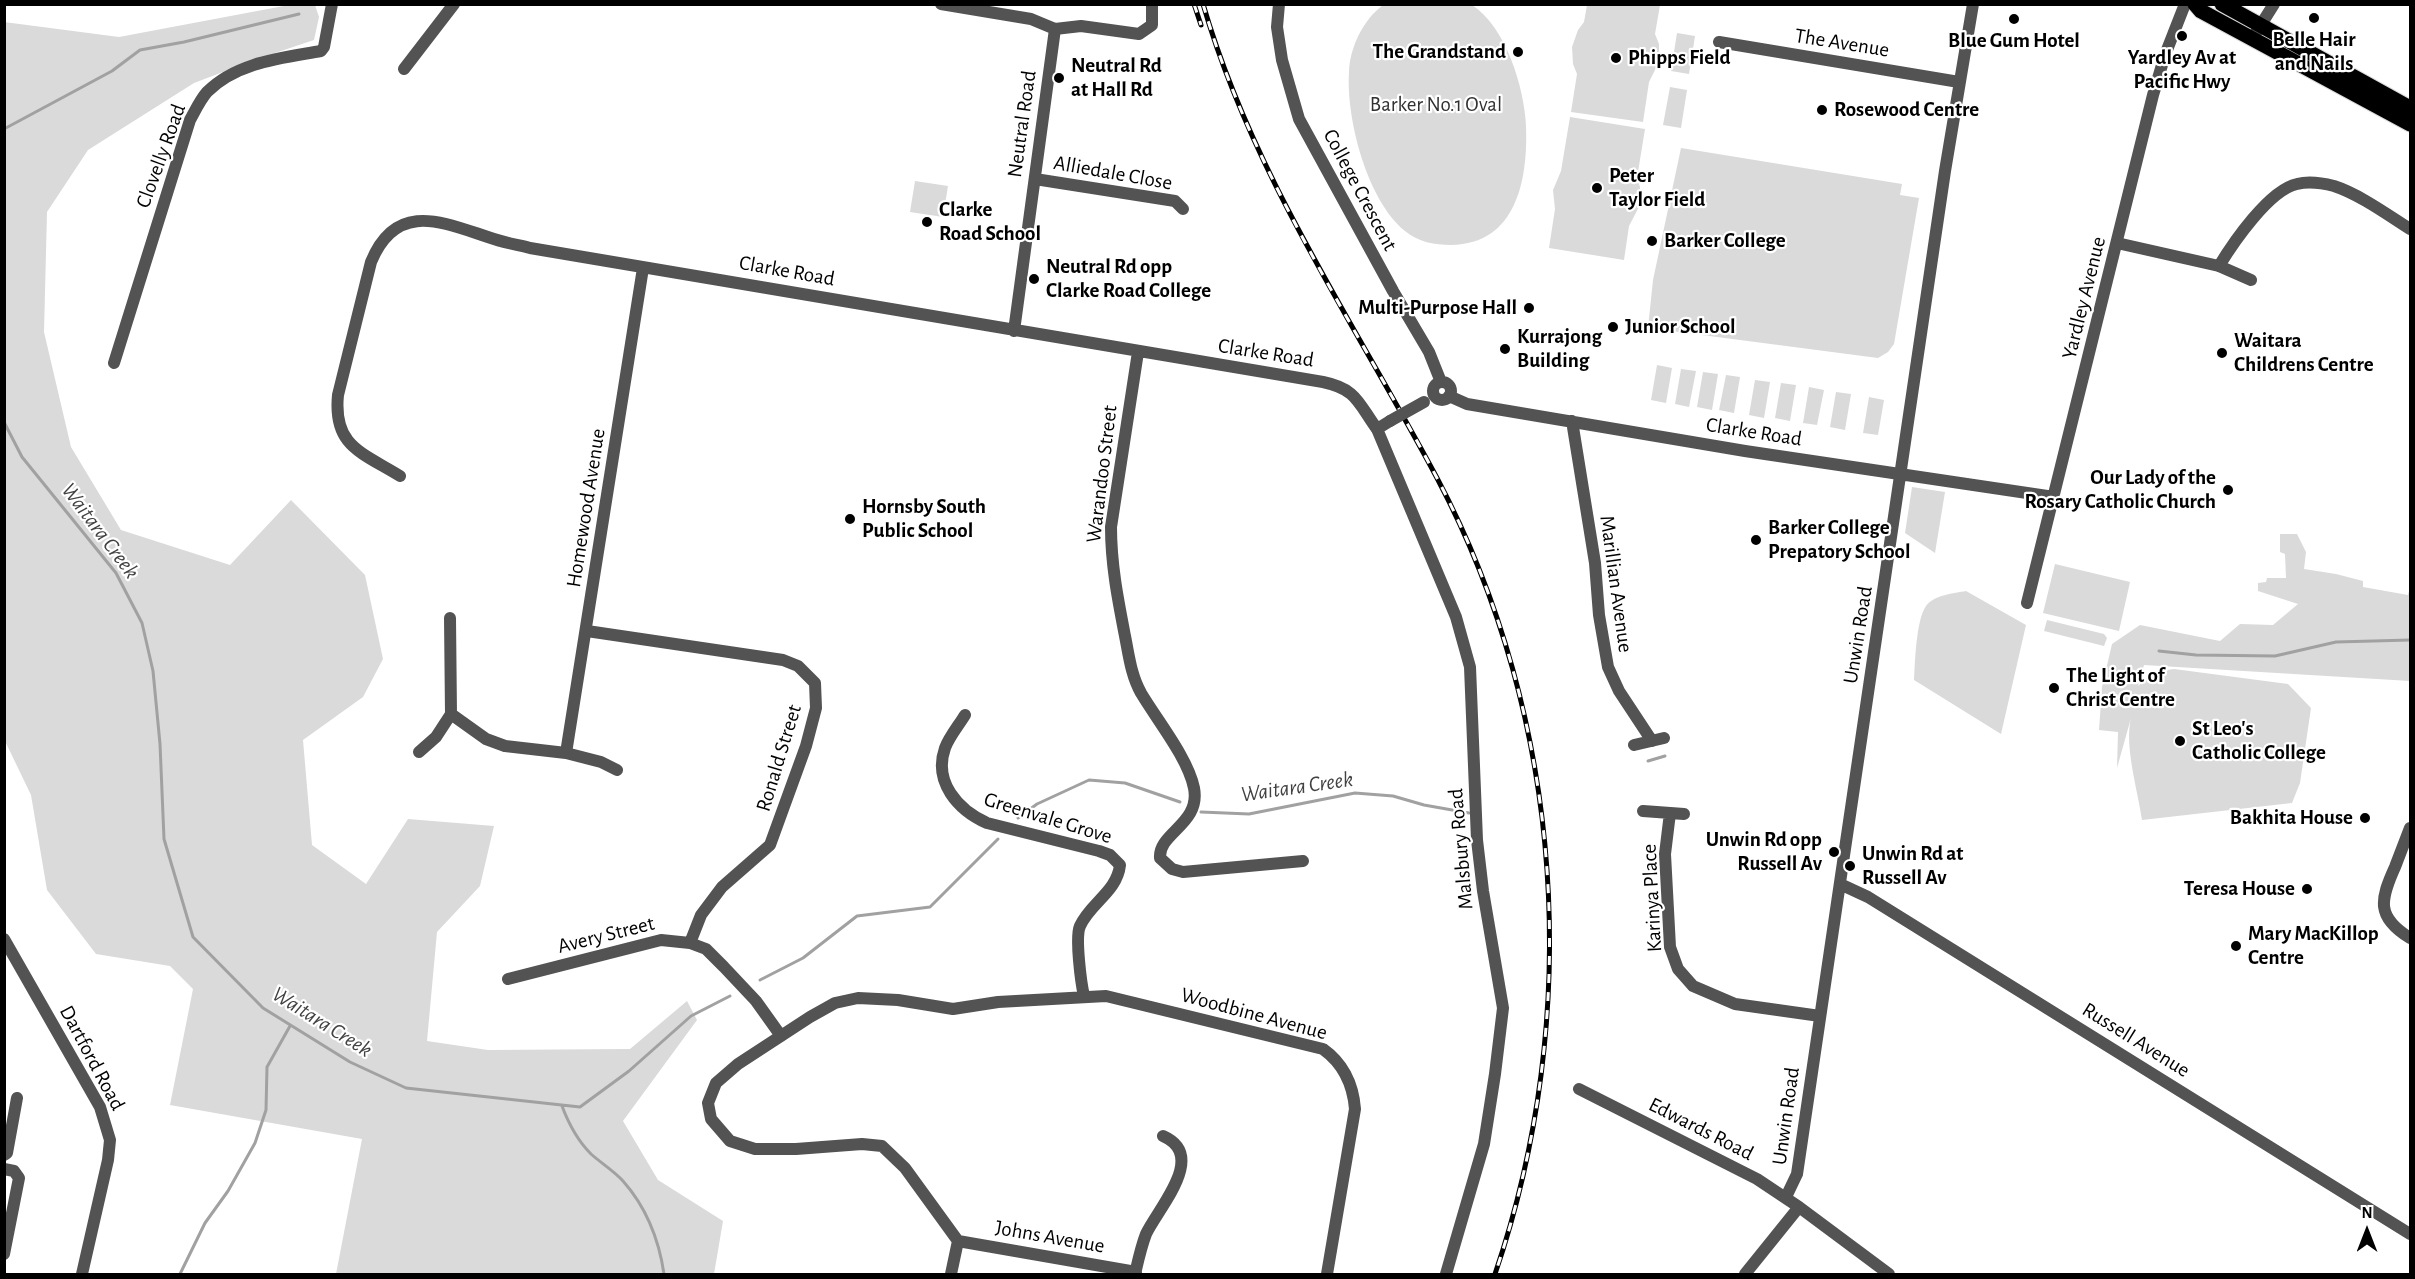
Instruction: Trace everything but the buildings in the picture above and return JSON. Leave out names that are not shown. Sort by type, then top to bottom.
[{"type":"main road","points":[[2195,4],[2200,11],[2256,32],[2410,108]]},
{"type":"main road","points":[[2222,4],[2256,32],[2410,124]]},
{"type":"street","name":"Clovelly Road","points":[[114,363],[190,120],[198,106],[206,94],[219,82],[257,63],[321,51],[324,47],[332,4]]},
{"type":"street","points":[[404,69],[454,4]]},
{"type":"street","points":[[945,5],[1031,19],[1055,29],[1081,26],[1139,34],[1152,26],[1152,4]]},
{"type":"street","name":"College Crescent","points":[[1279,4],[1277,27],[1282,60],[1299,119],[1429,352],[1441,382]]},
{"type":"street","name":"Unwin Road","points":[[1786,1197],[1797,1174],[1959,81],[1973,4]]},
{"type":"street","name":"Yardley Avenue","points":[[2027,603],[2153,95],[2165,55],[2185,4]]},
{"type":"street","points":[[2256,32],[2274,4]]},
{"type":"street","name":"Neutral Road","points":[[1014,331],[1055,29]]},
{"type":"street","name":"The Avenue","points":[[1719,42],[1959,81]]},
{"type":"street","name":"Alliedale Close","points":[[1035,179],[1175,201],[1183,208]]},
{"type":"street","points":[[2219,266],[2246,224],[2284,189],[2295,184],[2315,182],[2335,186],[2382,210],[2410,229]]},
{"type":"street","name":"Clarke Road","points":[[400,476],[356,449],[342,436],[336,410],[338,395],[371,262],[377,248],[390,233],[417,221],[435,220],[530,249],[1338,385],[1352,393],[1377,429]]},
{"type":"street","points":[[2117,243],[2219,266],[2251,280]]},
{"type":"street","name":"Homewood Avenue","points":[[566,753],[643,268]]},
{"type":"street","name":"Warandoo Street","points":[[1138,352],[1111,527],[1111,556],[1133,678],[1188,772],[1195,798],[1181,828],[1165,840],[1159,850],[1160,858],[1172,869],[1183,872],[1303,861]]},
{"type":"street","points":[[1441,382],[1450,388],[1449,396],[1444,400],[1435,396],[1434,389],[1441,382]]},
{"type":"street","points":[[1377,429],[1435,396]]},
{"type":"street","name":"Clarke Road","points":[[1449,396],[1467,404],[1744,451],[2054,497]]},
{"type":"street","name":"Marillian Avenue","points":[[1572,421],[1595,563],[1599,615],[1608,667],[1619,692],[1652,741]]},
{"type":"street","name":"Malsbury Road","points":[[1377,429],[1448,598],[1470,667],[1477,840],[1483,891],[1503,1008],[1496,1074],[1484,1144],[1446,1275]]},
{"type":"street","points":[[419,752],[436,736],[451,714],[450,618]]},
{"type":"street","name":"Ronald Street","points":[[587,631],[783,660],[798,666],[815,683],[816,708],[799,765],[770,845],[722,887],[701,915],[690,943]]},
{"type":"street","points":[[451,714],[486,739],[505,746],[566,753],[601,762],[617,770]]},
{"type":"street","name":"Greenvale Grove","points":[[965,715],[945,747],[943,769],[948,791],[959,807],[972,817],[987,824],[1099,851],[1110,855],[1120,865],[1119,876],[1079,928],[1079,954],[1084,996]]},
{"type":"street","points":[[1634,745],[1664,738]]},
{"type":"street","name":"Karinya Place","points":[[1643,811],[1684,814]]},
{"type":"street","name":"Karinya Place","points":[[1670,813],[1665,854],[1670,947],[1678,969],[1693,986],[1735,1004],[1820,1016]]},
{"type":"street","points":[[2410,828],[2386,883],[2384,902],[2386,915],[2410,938]]},
{"type":"street","name":"Russell Avenue","points":[[1840,884],[1878,903],[2410,1234]]},
{"type":"street","name":"Dartford Road","points":[[4,939],[100,1107],[110,1140],[82,1275]]},
{"type":"street","name":"Avery Street","points":[[508,979],[661,940],[690,943],[706,950],[724,967],[756,1001],[781,1036]]},
{"type":"street","name":"Woodbine Avenue","points":[[958,1241],[905,1168],[882,1146],[854,1144],[796,1149],[754,1149],[730,1141],[711,1119],[708,1103],[716,1083],[738,1064],[835,1003],[858,998],[898,1000],[953,1009],[998,1002],[1106,996],[1323,1049],[1336,1058],[1354,1090],[1355,1109],[1327,1275]]},
{"type":"street","name":"Edwards Road","points":[[1579,1089],[1757,1179],[1786,1197],[1889,1275]]},
{"type":"street","points":[[4,1155],[7,1153],[17,1098]]},
{"type":"street","points":[[1136,1273],[1147,1233],[1177,1181],[1181,1162],[1178,1145],[1163,1136]]},
{"type":"street","points":[[4,1169],[14,1171],[19,1179],[4,1254]]},
{"type":"street","points":[[1745,1275],[1799,1207]]},
{"type":"street","points":[[951,1275],[958,1241]]},
{"type":"street","name":"Johns Avenue","points":[[958,1241],[1136,1273]]},
{"type":"green space","points":[[289,5],[315,5],[319,17],[314,40],[194,83],[88,150],[47,212],[44,332],[71,447],[121,530],[230,565],[291,500],[365,575],[383,659],[363,697],[303,740],[312,845],[366,884],[408,819],[494,826],[480,886],[437,932],[427,1041],[488,1050],[630,1049],[687,1001],[697,1020],[623,1121],[658,1180],[723,1221],[714,1274],[336,1274],[362,1139],[170,1105],[193,989],[170,966],[96,954],[47,890],[31,795],[5,741],[4,22],[119,37]]},
{"type":"green space","name":"Barker No.1 Oval","points":[[1383,5],[1472,5],[1494,28],[1511,59],[1525,111],[1526,146],[1521,187],[1504,221],[1491,233],[1473,242],[1439,244],[1410,235],[1392,217],[1380,200],[1362,158],[1351,112],[1350,63],[1355,44],[1364,26]]},
{"type":"green space","name":"Phipps Field","points":[[1587,5],[1660,5],[1655,34],[1659,44],[1659,62],[1649,82],[1643,122],[1571,112],[1577,74],[1573,64],[1572,47],[1578,30],[1584,22]]},
{"type":"green space","points":[[1677,33],[1695,36],[1689,74],[1671,71]]},
{"type":"green space","points":[[1670,87],[1687,90],[1681,128],[1663,125]]},
{"type":"green space","name":"Peter Taylor Field","points":[[1570,117],[1645,129],[1637,178],[1640,187],[1640,205],[1629,226],[1624,260],[1549,248],[1555,209],[1553,190],[1561,171]]},
{"type":"green space","points":[[1681,148],[1902,184],[1900,195],[1919,198],[1894,344],[1888,352],[1878,358],[1648,328],[1653,280]]},
{"type":"green space","points":[[915,181],[948,186],[943,217],[910,212]]},
{"type":"green space","points":[[1657,365],[1672,368],[1666,403],[1651,400]]},
{"type":"green space","points":[[1681,369],[1696,371],[1689,407],[1675,404]]},
{"type":"green space","points":[[1703,372],[1718,374],[1712,410],[1697,407]]},
{"type":"green space","points":[[1726,375],[1740,377],[1734,413],[1719,410]]},
{"type":"green space","points":[[1755,380],[1770,382],[1764,418],[1749,415]]},
{"type":"green space","points":[[1781,383],[1796,385],[1790,421],[1775,418]]},
{"type":"green space","points":[[1809,387],[1824,390],[1817,425],[1803,423]]},
{"type":"green space","points":[[1836,392],[1851,394],[1845,430],[1830,427]]},
{"type":"green space","points":[[1869,397],[1884,400],[1878,435],[1863,433]]},
{"type":"green space","points":[[1912,487],[1945,492],[1935,553],[1905,533]]},
{"type":"green space","points":[[2280,534],[2297,534],[2306,552],[2304,569],[2363,581],[2363,587],[2408,595],[2410,587],[2410,681],[2144,665],[2138,686],[2153,672],[2174,669],[2288,684],[2311,708],[2300,783],[2292,803],[2142,820],[2130,755],[2131,718],[2117,768],[2118,732],[2099,730],[2102,687],[2112,644],[2140,625],[2220,641],[2240,624],[2273,625],[2298,604],[2258,591],[2258,583],[2266,582],[2267,578],[2286,578],[2285,554],[2280,552]]},
{"type":"green space","points":[[2055,564],[2130,582],[2119,631],[2043,613]]},
{"type":"green space","points":[[1966,591],[2026,625],[2001,734],[1914,680],[1918,631],[1926,606],[1939,597]]},
{"type":"green space","points":[[2047,620],[2104,634],[2107,638],[2104,646],[2044,631]]},
{"type":"waterway","points":[[4,129],[112,71],[140,50],[184,42],[299,14]]},
{"type":"waterway","name":"Waitara Creek","points":[[4,422],[22,457],[116,573],[142,623],[153,671],[160,744],[164,839],[193,937],[263,1008],[350,1062],[406,1088],[580,1107],[629,1071],[691,1016],[730,996]]},
{"type":"waterway","points":[[2159,651],[2196,655],[2275,656],[2336,642],[2410,640]]},
{"type":"waterway","points":[[1648,761],[1665,756]]},
{"type":"waterway","name":"Waitara Creek","points":[[1018,818],[1037,804],[1089,780],[1125,783],[1180,802]]},
{"type":"waterway","name":"Waitara Creek","points":[[1201,812],[1249,814],[1355,793],[1393,796],[1424,805],[1469,813]]},
{"type":"waterway","name":"Waitara Creek","points":[[760,980],[803,958],[857,916],[930,907],[998,839]]},
{"type":"waterway","points":[[180,1274],[205,1223],[228,1191],[255,1143],[266,1110],[267,1067],[290,1026]]},
{"type":"waterway","points":[[562,1106],[586,1149],[619,1177],[645,1213],[655,1236],[664,1274]]},
{"type":"railway","points":[[1194,4],[1201,25]]},
{"type":"railway","points":[[1203,4],[1224,67],[1249,129],[1277,188],[1437,478],[1480,571],[1512,668],[1535,768],[1547,870],[1549,973],[1541,1075],[1523,1176],[1495,1274]]},
{"type":"place","name":"Belle Hair and Nails","points":[[2314,18]]},
{"type":"place","name":"Blue Gum Hotel","points":[[2014,19]]},
{"type":"place","name":"Yardley Av at Pacific Hwy","points":[[2182,36]]},
{"type":"place","name":"The Grandstand","points":[[1518,52]]},
{"type":"place","name":"Phipps Field","points":[[1616,58]]},
{"type":"place","name":"Neutral Rd at Hall Rd","points":[[1059,78]]},
{"type":"place","name":"Rosewood Centre","points":[[1822,110]]},
{"type":"place","name":"Peter Taylor Field","points":[[1597,188]]},
{"type":"place","name":"Clarke Road School","points":[[927,222]]},
{"type":"place","name":"Barker College","points":[[1652,241]]},
{"type":"place","name":"Neutral Rd opp Clarke Road College","points":[[1034,279]]},
{"type":"place","name":"Multi-Purpose Hall","points":[[1529,308]]},
{"type":"place","name":"Junior School","points":[[1613,327]]},
{"type":"place","name":"Kurrajong Building","points":[[1505,349]]},
{"type":"place","name":"Waitara Childrens Centre","points":[[2222,353]]},
{"type":"place","name":"Our Lady of the Rosary Catholic Church","points":[[2228,490]]},
{"type":"place","name":"Hornsby South Public School","points":[[850,519]]},
{"type":"place","name":"Barker College Prepatory School","points":[[1756,540]]},
{"type":"place","name":"The Light of Christ Centre","points":[[2054,688]]},
{"type":"place","name":"St Leo's Catholic College","points":[[2180,741]]},
{"type":"place","name":"Bakhita House","points":[[2365,818]]},
{"type":"place","name":"Unwin Rd opp Russell Av","points":[[1834,852]]},
{"type":"place","name":"Unwin Rd at Russell Av","points":[[1850,866]]},
{"type":"place","name":"Teresa House","points":[[2307,889]]},
{"type":"place","name":"Mary MacKillop Centre","points":[[2236,946]]}]
